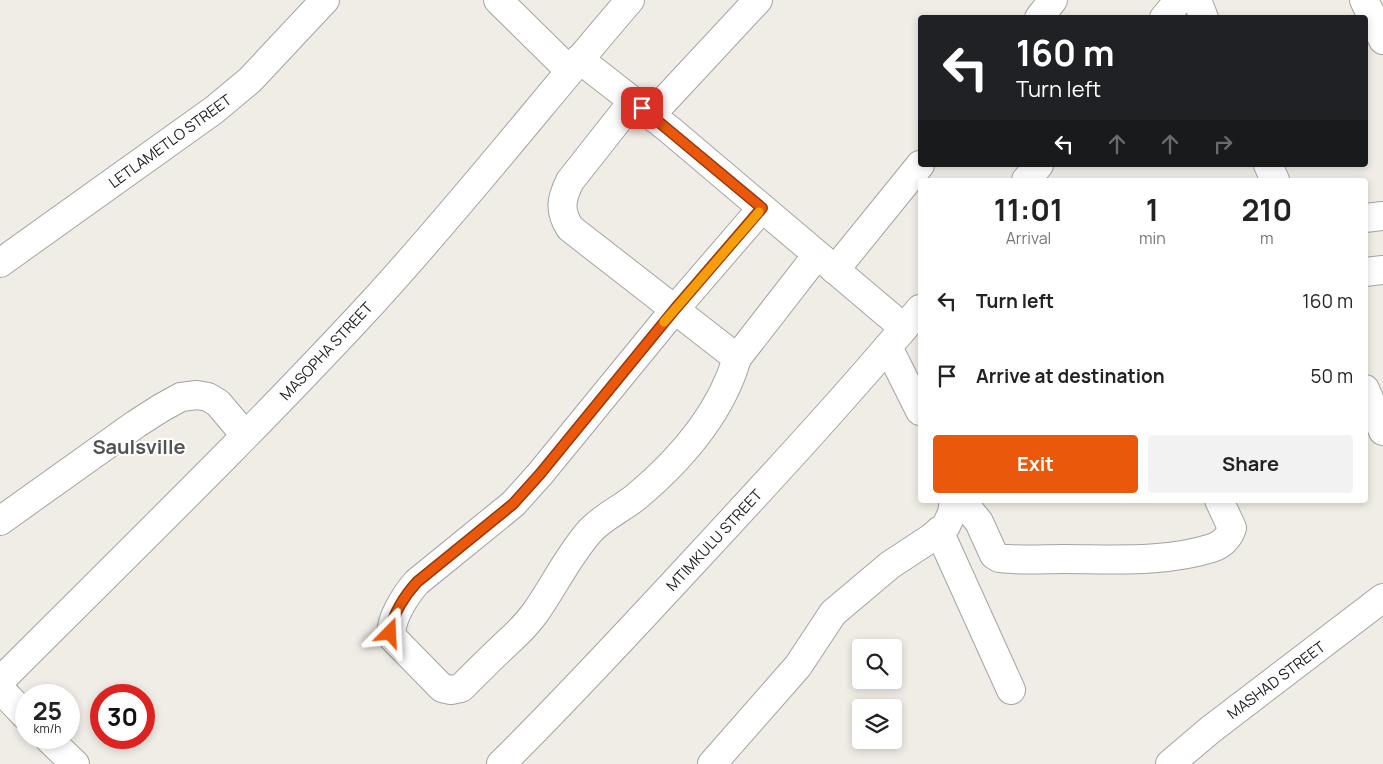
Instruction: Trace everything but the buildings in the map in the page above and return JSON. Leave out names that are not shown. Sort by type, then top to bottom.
[{"type":"street","name":"LETLAMETLO STREET","points":[[0,264],[214,110],[250,80],[325,0]]},
{"type":"street","points":[[498,0],[574,64],[642,108],[904,328],[918,401]]},
{"type":"street","name":"MASOPHA STREET","points":[[0,681],[245,436],[372,303],[438,229],[574,64],[630,0]]},
{"type":"street","points":[[737,358],[570,228],[564,219],[562,207],[563,194],[570,181],[642,108],[758,0]]},
{"type":"street","points":[[1041,15],[1053,0]]},
{"type":"street","points":[[1166,15],[1179,0]]},
{"type":"street","points":[[1197,0],[1203,15]]},
{"type":"street","points":[[1364,0],[1383,40]]},
{"type":"street","points":[[762,208],[675,309],[540,474],[513,504],[417,582],[408,592],[391,625],[390,633],[442,688],[451,690],[461,688],[524,626],[535,613],[557,576],[591,530],[603,519],[636,497],[675,459],[704,426],[732,376],[737,358],[918,167]]},
{"type":"street","points":[[1028,178],[1037,167]]},
{"type":"street","points":[[1368,218],[1383,216]]},
{"type":"street","points":[[1368,272],[1383,270]]},
{"type":"street","name":"MTIMKULU STREET","points":[[501,764],[670,588],[764,486],[904,328]]},
{"type":"street","points":[[0,521],[144,419],[181,397],[197,395],[208,397],[218,403],[245,436]]},
{"type":"street","points":[[1368,397],[1383,431]]},
{"type":"street","points":[[712,764],[798,666],[833,612],[890,565],[946,526],[952,513],[954,503]]},
{"type":"street","points":[[964,503],[975,516],[994,555],[999,558],[1133,559],[1170,556],[1213,548],[1227,539],[1232,528],[1220,503]]},
{"type":"street","points":[[939,531],[1011,690]]},
{"type":"street","name":"MASHAD STREET","points":[[1170,764],[1210,730],[1383,598]]},
{"type":"street","points":[[0,690],[15,705]]},
{"type":"street","points":[[59,749],[75,764]]},
{"type":"slow traffic","points":[[664,322],[759,212]]},
{"type":"district","name":"Saulsville","points":[[139,446]]},
{"type":"route","points":[[390,633],[391,625],[408,592],[417,582],[513,504],[540,474],[675,309],[762,208],[642,108]]}]
